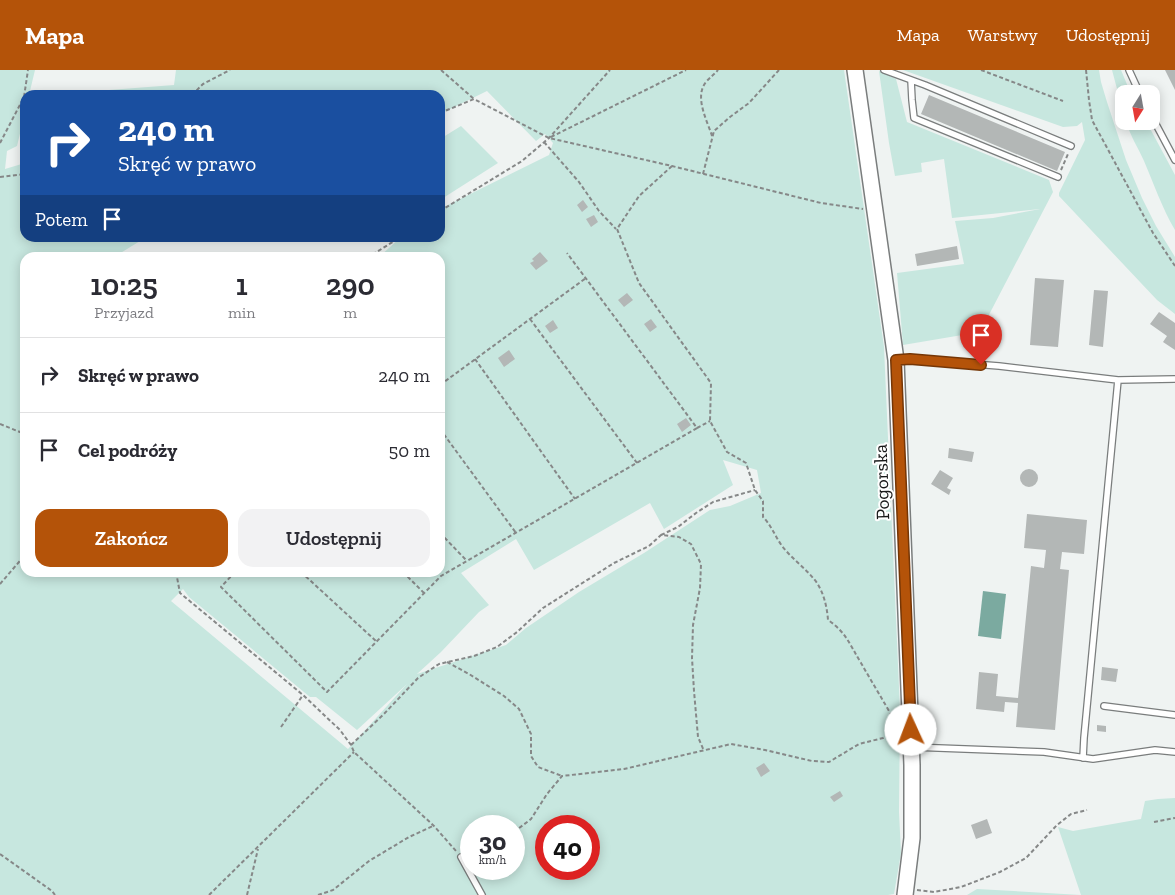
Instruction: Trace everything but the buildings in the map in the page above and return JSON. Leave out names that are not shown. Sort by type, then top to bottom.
[{"type":"street","name":"Pogorska","points":[[855,70],[896,360],[912,747],[912,838],[906,892]]},
{"type":"lane","points":[[884,70],[1071,146]]},
{"type":"lane","points":[[1129,70],[1136,85]]},
{"type":"lane","points":[[910,80],[914,118],[1058,177]]},
{"type":"lane","points":[[1159,130],[1175,160]]},
{"type":"lane","points":[[896,360],[910,359],[989,365],[1118,380],[1175,379]]},
{"type":"lane","points":[[1083,758],[1118,380]]},
{"type":"lane","points":[[1104,706],[1175,714]]},
{"type":"lane","points":[[912,747],[1044,752],[1083,758],[1155,750],[1175,752]]},
{"type":"lane","points":[[474,880],[482,895]]},
{"type":"path","points":[[25,90],[28,70]]},
{"type":"path","points":[[197,90],[204,84],[230,70]]},
{"type":"path","points":[[440,70],[474,99],[549,138],[821,203],[875,210]]},
{"type":"path","points":[[445,208],[522,161],[549,138],[610,70]]},
{"type":"path","points":[[549,138],[686,70]]},
{"type":"path","points":[[712,136],[700,94],[705,82],[718,70]]},
{"type":"path","points":[[703,174],[714,131],[750,103],[779,70]]},
{"type":"path","points":[[981,70],[1063,101]]},
{"type":"path","points":[[1086,70],[1092,120],[1153,233],[1175,266]]},
{"type":"path","points":[[445,111],[474,99]]},
{"type":"path","points":[[0,142],[20,104]]},
{"type":"path","points":[[446,662],[504,696],[519,709],[530,734],[531,756],[538,767],[562,776],[624,770],[731,744],[812,761],[829,762],[860,744],[883,738],[899,730],[850,642],[835,624],[828,620],[823,594],[816,582],[784,547],[763,517],[763,501],[755,490],[746,463],[727,452],[710,421],[711,383],[639,283],[617,229],[599,211],[579,182],[544,142]]},
{"type":"path","points":[[1058,177],[1071,146]]},
{"type":"path","points":[[617,229],[639,196],[672,166]]},
{"type":"path","points":[[0,177],[20,175]]},
{"type":"path","points":[[377,252],[393,242]]},
{"type":"path","points":[[567,253],[697,428]]},
{"type":"path","points":[[445,381],[586,278]]},
{"type":"path","points":[[530,319],[637,462]]},
{"type":"path","points":[[475,359],[575,499]]},
{"type":"path","points":[[445,574],[710,421]]},
{"type":"path","points":[[0,424],[20,432]]},
{"type":"path","points":[[445,436],[516,533]]},
{"type":"path","points":[[351,745],[418,678],[438,664],[474,656],[498,647],[543,608],[614,562],[649,546],[661,535],[678,527],[713,502],[755,490]]},
{"type":"path","points":[[661,535],[679,537],[691,544],[701,564],[700,588],[693,625],[692,658],[698,737],[704,752]]},
{"type":"path","points":[[445,538],[467,561]]},
{"type":"path","points":[[0,584],[20,561]]},
{"type":"path","points":[[177,577],[180,593],[303,695],[340,730],[354,752],[434,826],[460,856]]},
{"type":"path","points":[[230,577],[221,587],[327,692],[440,577]]},
{"type":"path","points":[[306,577],[376,642]]},
{"type":"path","points":[[408,577],[424,593]]},
{"type":"path","points":[[281,727],[303,695]]},
{"type":"path","points":[[209,895],[354,752]]},
{"type":"path","points":[[525,824],[531,819],[547,794],[562,776]]},
{"type":"path","points":[[906,892],[934,892],[961,887],[1000,872],[1026,858],[1057,825],[1071,814],[1087,810]]},
{"type":"path","points":[[1154,822],[1175,818]]},
{"type":"path","points":[[318,895],[333,890],[369,861],[410,837],[434,826]]},
{"type":"path","points":[[247,895],[259,846]]},
{"type":"path","points":[[0,854],[55,895]]},
{"type":"shaded area","points":[[0,70],[35,70],[30,90],[20,90],[20,134],[17,146],[7,151],[5,169],[20,164],[20,242],[138,242],[122,252],[20,252],[20,577],[445,577],[445,252],[385,252],[396,242],[445,242],[445,207],[549,155],[553,143],[545,134],[536,141],[487,91],[445,112],[445,90],[109,90],[174,85],[176,70],[844,70],[884,347],[900,710],[899,812],[901,853],[894,894],[0,895]],"holes":[[[723,460],[757,470],[761,493],[730,506],[710,510],[579,592],[526,628],[506,645],[417,674],[479,612],[489,605],[461,573],[516,539],[534,570],[650,503],[664,529],[733,485]],[[183,589],[189,597],[310,697],[316,697],[357,730],[407,684],[348,749],[171,601]]]},
{"type":"shaded area","points":[[903,70],[1099,70],[1115,130],[1126,160],[1156,226],[1175,257],[1175,314],[1157,300],[1059,196],[1085,140],[1082,122],[1077,126],[1063,127]]},
{"type":"shaded area","points":[[1112,70],[1121,70],[1127,85],[1116,85]]},
{"type":"shaded area","points":[[879,71],[896,79],[907,122],[1049,180],[1053,192],[980,332],[903,345],[897,273],[964,264],[955,221],[993,218],[1040,209],[952,218],[944,159],[921,163],[922,172],[895,176]]},
{"type":"shaded area","points":[[461,126],[498,163],[445,197],[445,136]]},
{"type":"shaded area","points":[[1129,130],[1151,130],[1175,175],[1175,230],[1162,205]]},
{"type":"shaded area","points":[[983,591],[1006,594],[1001,639],[978,636]]},
{"type":"shaded area","points":[[1175,798],[1175,895],[1081,895],[1058,827],[1073,831],[1141,819],[1145,801]]},
{"type":"shaded area","points":[[977,889],[1081,895],[967,895]]},
{"type":"route","points":[[911,730],[896,360],[910,359],[981,365]]}]
